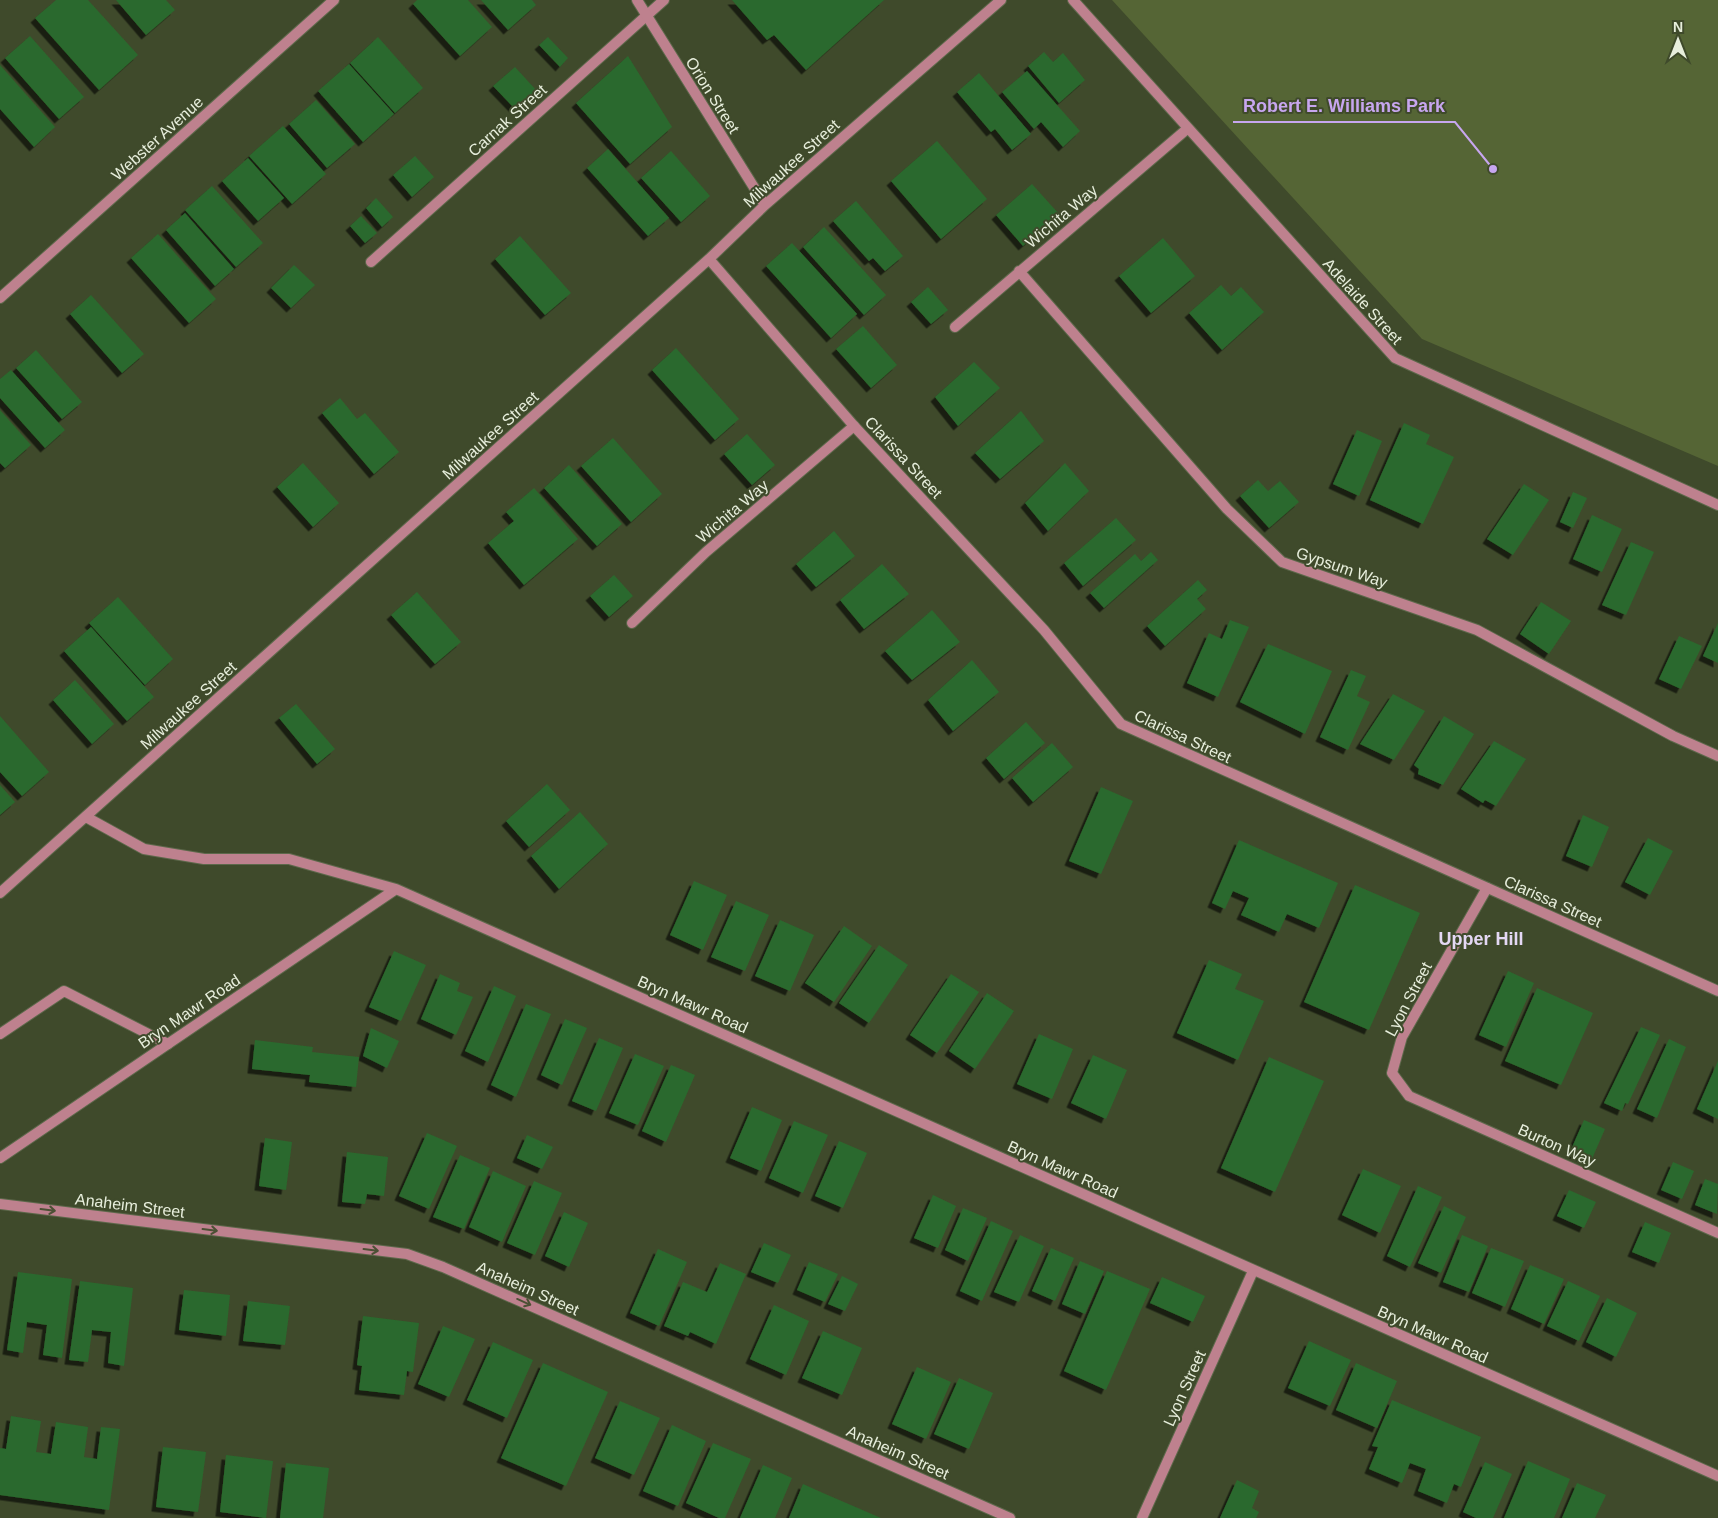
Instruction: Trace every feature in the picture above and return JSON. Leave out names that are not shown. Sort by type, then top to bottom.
[{"type":"street","name":"Webster Avenue","points":[[0,298],[334,0]]},
{"type":"street","name":"Orion Street","points":[[636,0],[765,205]]},
{"type":"street","name":"Carnak Street","points":[[371,262],[664,0]]},
{"type":"street","name":"Milwaukee Street","points":[[0,893],[709,259],[765,205],[1001,0]]},
{"type":"street","name":"Adelaide Street","points":[[1073,0],[1186,129],[1395,358],[1718,505]]},
{"type":"street","name":"Wichita Way","points":[[955,327],[1186,129]]},
{"type":"street","name":"Clarissa Street","points":[[709,259],[854,426],[1044,630],[1121,724],[1718,991]]},
{"type":"street","name":"Gypsum Way","points":[[1019,271],[1227,509],[1282,562],[1477,630],[1673,736],[1718,756]]},
{"type":"street","name":"Wichita Way","points":[[632,623],[706,552],[854,426]]},
{"type":"street","name":"Bryn Mawr Road","points":[[86,817],[144,849],[204,859],[289,859],[396,889],[1718,1476]]},
{"type":"street","name":"Lyon Street","points":[[1392,1074],[1402,1037],[1487,888]]},
{"type":"street","name":"Bryn Mawr Road","points":[[0,1157],[396,889]]},
{"type":"street","points":[[0,1034],[64,991],[168,1044]]},
{"type":"street","name":"Burton Way","points":[[1392,1074],[1409,1096],[1718,1233]]},
{"type":"street","name":"Anaheim Street","points":[[0,1204],[407,1254],[443,1267],[1010,1518]]},
{"type":"street","name":"Lyon Street","points":[[1142,1518],[1253,1271]]},
{"type":"green space","points":[[1112,0],[1718,0],[1718,466],[1422,339]]},
{"type":"building","points":[[56,0],[88,0],[138,55],[99,90],[35,18]]},
{"type":"building","points":[[116,0],[166,0],[175,10],[146,35]]},
{"type":"building","points":[[417,0],[468,0],[492,27],[460,56],[413,4]]},
{"type":"building","points":[[481,0],[532,0],[536,5],[508,30]]},
{"type":"building","points":[[732,0],[884,0],[806,70],[774,35],[767,40]]},
{"type":"building","points":[[30,36],[84,97],[59,119],[5,58]]},
{"type":"building","points":[[378,37],[423,88],[395,113],[350,63]]},
{"type":"building","points":[[548,37],[568,58],[560,67],[539,45]]},
{"type":"building","points":[[1044,52],[1053,62],[1063,53],[1085,80],[1059,103],[1028,66]]},
{"type":"building","points":[[628,56],[672,127],[630,164],[576,103]]},
{"type":"building","points":[[349,64],[394,114],[363,142],[318,91]]},
{"type":"building","points":[[0,65],[55,127],[34,147],[0,109]]},
{"type":"building","points":[[515,67],[537,91],[516,110],[493,86]]},
{"type":"building","points":[[1027,71],[1080,131],[1063,147],[1041,122],[1034,129],[1002,92]]},
{"type":"building","points":[[979,73],[1031,134],[1012,150],[995,129],[991,132],[957,92]]},
{"type":"building","points":[[316,100],[355,144],[327,168],[289,124]]},
{"type":"building","points":[[283,126],[326,174],[292,204],[249,156]]},
{"type":"building","points":[[937,141],[987,199],[941,239],[891,181]]},
{"type":"building","points":[[608,149],[669,218],[648,236],[587,168]]},
{"type":"building","points":[[671,151],[710,196],[681,222],[641,178]]},
{"type":"building","points":[[415,156],[434,177],[412,197],[393,175]]},
{"type":"building","points":[[248,158],[284,198],[258,221],[222,181]]},
{"type":"building","points":[[1032,184],[1059,214],[1023,246],[996,215]]},
{"type":"building","points":[[212,186],[263,243],[236,267],[185,210]]},
{"type":"building","points":[[376,198],[393,217],[382,227],[366,208]]},
{"type":"building","points":[[856,201],[903,256],[885,271],[873,258],[869,261],[833,221]]},
{"type":"building","points":[[185,213],[234,269],[215,286],[166,230]]},
{"type":"building","points":[[361,216],[377,233],[365,243],[350,226]]},
{"type":"building","points":[[824,227],[886,295],[864,315],[803,247]]},
{"type":"building","points":[[158,234],[216,299],[189,323],[131,258]]},
{"type":"building","points":[[520,236],[571,293],[545,315],[495,259]]},
{"type":"building","points":[[1163,238],[1195,276],[1151,313],[1119,276]]},
{"type":"building","points":[[792,243],[857,314],[831,338],[766,266]]},
{"type":"building","points":[[294,265],[315,285],[291,308],[271,288]]},
{"type":"building","points":[[1221,285],[1231,296],[1241,287],[1264,312],[1222,350],[1189,313]]},
{"type":"building","points":[[928,287],[948,310],[931,324],[911,302]]},
{"type":"building","points":[[91,295],[144,354],[122,373],[70,314]]},
{"type":"building","points":[[863,326],[897,365],[871,388],[836,349]]},
{"type":"building","points":[[676,348],[739,419],[715,440],[652,370]]},
{"type":"building","points":[[36,350],[82,402],[62,419],[16,368]]},
{"type":"building","points":[[974,362],[1000,388],[958,426],[935,397]]},
{"type":"building","points":[[11,370],[65,430],[45,448],[0,398],[0,379]]},
{"type":"building","points":[[340,398],[357,419],[365,413],[399,452],[374,474],[322,413]]},
{"type":"building","points":[[0,410],[31,445],[5,468],[0,463]]},
{"type":"building","points":[[1021,411],[1044,441],[1000,479],[975,453]]},
{"type":"building","points":[[1404,423],[1430,435],[1426,444],[1454,457],[1423,524],[1370,500]]},
{"type":"building","points":[[1357,430],[1382,441],[1359,496],[1333,484]]},
{"type":"building","points":[[747,434],[775,465],[752,485],[724,454]]},
{"type":"building","points":[[613,438],[662,494],[631,522],[581,466]]},
{"type":"building","points":[[303,463],[339,503],[313,527],[277,487]]},
{"type":"building","points":[[1065,463],[1089,491],[1048,531],[1025,503]]},
{"type":"building","points":[[569,465],[622,524],[597,546],[544,488]]},
{"type":"building","points":[[1258,480],[1268,491],[1280,481],[1299,502],[1269,528],[1240,496]]},
{"type":"building","points":[[1524,484],[1549,500],[1513,555],[1487,539]]},
{"type":"building","points":[[534,488],[578,539],[524,585],[488,543],[514,521],[506,512]]},
{"type":"building","points":[[1573,492],[1587,498],[1573,528],[1560,522]]},
{"type":"building","points":[[1592,515],[1622,529],[1602,572],[1573,559]]},
{"type":"building","points":[[1116,518],[1136,540],[1083,586],[1064,563]]},
{"type":"building","points":[[834,531],[855,556],[816,587],[796,564]]},
{"type":"building","points":[[1631,542],[1654,552],[1626,615],[1602,605]]},
{"type":"building","points":[[1151,552],[1158,560],[1104,608],[1090,593],[1135,554],[1141,561]]},
{"type":"building","points":[[882,564],[909,594],[864,629],[840,600]]},
{"type":"building","points":[[614,575],[633,596],[609,617],[590,596]]},
{"type":"building","points":[[1198,580],[1207,590],[1197,599],[1206,609],[1165,646],[1147,626]]},
{"type":"building","points":[[417,592],[461,642],[435,664],[391,615]]},
{"type":"building","points":[[118,597],[173,659],[145,685],[89,623]]},
{"type":"building","points":[[1541,602],[1571,621],[1549,654],[1520,634]]},
{"type":"building","points":[[932,610],[960,642],[912,680],[885,651]]},
{"type":"building","points":[[1230,620],[1249,627],[1218,697],[1187,683],[1209,633],[1222,639]]},
{"type":"building","points":[[1718,623],[1718,663],[1703,656]]},
{"type":"building","points":[[91,627],[154,697],[127,721],[64,651]]},
{"type":"building","points":[[1679,636],[1702,646],[1681,689],[1659,679]]},
{"type":"building","points":[[1268,644],[1332,671],[1305,734],[1240,702]]},
{"type":"building","points":[[972,660],[999,692],[953,731],[928,700]]},
{"type":"building","points":[[1351,670],[1366,676],[1357,696],[1370,702],[1348,750],[1320,737]]},
{"type":"building","points":[[75,680],[114,724],[92,744],[53,700]]},
{"type":"building","points":[[1393,694],[1425,711],[1394,760],[1360,744]]},
{"type":"building","points":[[296,704],[335,749],[317,764],[279,718]]},
{"type":"building","points":[[0,716],[49,772],[22,796],[0,772]]},
{"type":"building","points":[[1444,716],[1474,734],[1443,785],[1418,774],[1419,769],[1414,765]]},
{"type":"building","points":[[1026,722],[1045,743],[1004,779],[986,758]]},
{"type":"building","points":[[1494,741],[1526,759],[1496,806],[1485,800],[1483,803],[1461,789]]},
{"type":"building","points":[[1052,743],[1073,767],[1033,802],[1012,778]]},
{"type":"building","points":[[547,784],[570,810],[529,847],[506,821]]},
{"type":"building","points":[[0,785],[15,802],[0,815]]},
{"type":"building","points":[[1101,787],[1133,801],[1101,874],[1069,861]]},
{"type":"building","points":[[580,812],[608,844],[559,889],[531,856]]},
{"type":"building","points":[[1583,815],[1609,827],[1592,867],[1566,856]]},
{"type":"building","points":[[1648,838],[1673,851],[1650,895],[1625,882]]},
{"type":"building","points":[[1239,840],[1338,883],[1319,928],[1287,914],[1279,932],[1241,915],[1249,898],[1233,891],[1225,909],[1212,903]]},
{"type":"building","points":[[694,881],[727,895],[703,950],[670,935]]},
{"type":"building","points":[[1355,885],[1420,913],[1369,1030],[1304,1002]]},
{"type":"building","points":[[736,901],[769,915],[745,971],[711,957]]},
{"type":"building","points":[[780,920],[814,935],[790,991],[755,976]]},
{"type":"building","points":[[844,926],[872,946],[834,1002],[805,983]]},
{"type":"building","points":[[879,945],[908,965],[869,1023],[839,1003]]},
{"type":"building","points":[[394,951],[426,965],[401,1021],[369,1007]]},
{"type":"building","points":[[1209,960],[1242,974],[1235,989],[1264,1001],[1238,1060],[1177,1033]]},
{"type":"building","points":[[1508,971],[1534,983],[1506,1047],[1479,1035]]},
{"type":"building","points":[[440,974],[460,983],[457,991],[473,997],[456,1035],[421,1019]]},
{"type":"building","points":[[951,974],[979,992],[937,1053],[910,1035]]},
{"type":"building","points":[[494,986],[516,996],[488,1062],[465,1051]]},
{"type":"building","points":[[1537,988],[1593,1013],[1561,1085],[1505,1061]]},
{"type":"building","points":[[987,993],[1014,1011],[975,1069],[949,1051]]},
{"type":"building","points":[[526,1004],[551,1014],[516,1097],[491,1085]]},
{"type":"building","points":[[565,1019],[587,1028],[562,1085],[541,1075]]},
{"type":"building","points":[[1641,1027],[1660,1035],[1628,1104],[1625,1103],[1622,1111],[1604,1103]]},
{"type":"building","points":[[371,1028],[399,1041],[387,1068],[363,1056]]},
{"type":"building","points":[[1039,1034],[1073,1049],[1052,1099],[1017,1084]]},
{"type":"building","points":[[599,1038],[623,1048],[596,1111],[572,1101]]},
{"type":"building","points":[[1669,1039],[1686,1047],[1657,1118],[1637,1109]]},
{"type":"building","points":[[255,1040],[313,1047],[312,1052],[359,1057],[356,1087],[309,1082],[310,1075],[252,1069]]},
{"type":"building","points":[[635,1054],[664,1066],[638,1125],[609,1113]]},
{"type":"building","points":[[1093,1055],[1127,1070],[1106,1119],[1071,1103]]},
{"type":"building","points":[[1269,1057],[1324,1081],[1275,1192],[1221,1168]]},
{"type":"building","points":[[1718,1061],[1718,1119],[1697,1109]]},
{"type":"building","points":[[671,1065],[695,1075],[666,1142],[642,1131]]},
{"type":"building","points":[[752,1107],[782,1120],[761,1171],[730,1158]]},
{"type":"building","points":[[1584,1120],[1605,1129],[1591,1161],[1570,1152]]},
{"type":"building","points":[[794,1121],[828,1135],[803,1193],[769,1178]]},
{"type":"building","points":[[427,1133],[457,1146],[429,1209],[399,1196]]},
{"type":"building","points":[[527,1135],[553,1147],[542,1169],[517,1158]]},
{"type":"building","points":[[265,1138],[292,1142],[286,1190],[259,1186]]},
{"type":"building","points":[[839,1141],[867,1153],[843,1208],[815,1196]]},
{"type":"building","points":[[347,1152],[388,1157],[384,1196],[367,1194],[365,1204],[342,1202]]},
{"type":"building","points":[[460,1155],[490,1168],[464,1229],[433,1217]]},
{"type":"building","points":[[1673,1162],[1694,1171],[1682,1199],[1661,1190]]},
{"type":"building","points":[[1363,1169],[1401,1186],[1380,1233],[1342,1215]]},
{"type":"building","points":[[493,1171],[526,1186],[502,1242],[469,1227]]},
{"type":"building","points":[[1705,1179],[1718,1184],[1717,1214],[1695,1205]]},
{"type":"building","points":[[534,1181],[562,1193],[535,1255],[507,1243]]},
{"type":"building","points":[[1418,1186],[1442,1197],[1410,1267],[1387,1256]]},
{"type":"building","points":[[1569,1190],[1596,1202],[1584,1228],[1557,1216]]},
{"type":"building","points":[[933,1195],[956,1206],[938,1248],[914,1238]]},
{"type":"building","points":[[1444,1206],[1466,1217],[1441,1273],[1418,1263]]},
{"type":"building","points":[[963,1208],[987,1218],[968,1261],[945,1250]]},
{"type":"building","points":[[564,1212],[588,1223],[569,1267],[545,1256]]},
{"type":"building","points":[[991,1221],[1013,1231],[982,1301],[960,1291]]},
{"type":"building","points":[[1645,1222],[1671,1233],[1659,1263],[1632,1252]]},
{"type":"building","points":[[1020,1235],[1044,1246],[1019,1302],[994,1292]]},
{"type":"building","points":[[1462,1235],[1488,1246],[1469,1292],[1443,1282]]},
{"type":"building","points":[[764,1243],[791,1255],[778,1283],[751,1272]]},
{"type":"building","points":[[1051,1248],[1074,1258],[1055,1301],[1032,1291]]},
{"type":"building","points":[[1491,1248],[1524,1261],[1505,1307],[1472,1293]]},
{"type":"building","points":[[658,1249],[687,1262],[659,1326],[630,1313]]},
{"type":"building","points":[[1080,1261],[1104,1271],[1085,1314],[1062,1304]]},
{"type":"building","points":[[809,1262],[838,1274],[825,1302],[797,1290]]},
{"type":"building","points":[[720,1263],[746,1274],[716,1344],[690,1332],[688,1336],[664,1326],[683,1282],[707,1292]]},
{"type":"building","points":[[1530,1265],[1564,1279],[1544,1324],[1511,1309]]},
{"type":"building","points":[[1107,1271],[1150,1289],[1106,1390],[1064,1371]]},
{"type":"building","points":[[18,1272],[72,1279],[62,1358],[43,1355],[47,1325],[27,1322],[23,1353],[7,1350]]},
{"type":"building","points":[[842,1276],[858,1284],[845,1311],[828,1304]]},
{"type":"building","points":[[1162,1277],[1205,1296],[1193,1322],[1150,1303]]},
{"type":"building","points":[[80,1281],[133,1288],[124,1366],[108,1363],[111,1332],[92,1330],[88,1362],[69,1360]]},
{"type":"building","points":[[1568,1281],[1600,1296],[1579,1341],[1547,1326]]},
{"type":"building","points":[[184,1290],[230,1295],[226,1336],[179,1330]]},
{"type":"building","points":[[1607,1298],[1637,1313],[1616,1357],[1586,1342]]},
{"type":"building","points":[[248,1301],[290,1306],[285,1345],[243,1341]]},
{"type":"building","points":[[774,1305],[809,1321],[786,1375],[750,1359]]},
{"type":"building","points":[[363,1316],[419,1323],[413,1372],[407,1371],[404,1395],[359,1390],[362,1366],[357,1365]]},
{"type":"building","points":[[443,1326],[475,1339],[449,1397],[418,1384]]},
{"type":"building","points":[[823,1331],[862,1348],[842,1395],[802,1378]]},
{"type":"building","points":[[1309,1341],[1351,1360],[1330,1406],[1288,1388]]},
{"type":"building","points":[[493,1342],[533,1360],[507,1418],[467,1400]]},
{"type":"building","points":[[543,1363],[608,1392],[566,1486],[501,1458]]},
{"type":"building","points":[[1356,1363],[1397,1381],[1377,1428],[1336,1410]]},
{"type":"building","points":[[917,1367],[951,1382],[926,1439],[892,1424]]},
{"type":"building","points":[[959,1378],[993,1393],[969,1449],[934,1434]]},
{"type":"building","points":[[1392,1400],[1481,1437],[1461,1487],[1454,1484],[1447,1503],[1418,1491],[1426,1469],[1410,1463],[1402,1483],[1369,1469],[1378,1447],[1372,1446]]},
{"type":"building","points":[[620,1401],[660,1418],[634,1475],[595,1458]]},
{"type":"building","points":[[11,1416],[41,1421],[36,1452],[51,1454],[56,1422],[88,1427],[84,1457],[97,1459],[101,1427],[120,1429],[109,1510],[0,1495],[0,1448],[6,1449]]},
{"type":"building","points":[[672,1425],[706,1441],[678,1506],[643,1491]]},
{"type":"building","points":[[713,1443],[751,1459],[725,1518],[719,1518],[686,1503]]},
{"type":"building","points":[[163,1447],[206,1452],[198,1512],[156,1507]]},
{"type":"building","points":[[226,1455],[273,1461],[266,1518],[220,1512]]},
{"type":"building","points":[[1528,1461],[1570,1479],[1554,1518],[1504,1518]]},
{"type":"building","points":[[1485,1462],[1512,1474],[1493,1518],[1476,1518],[1463,1512]]},
{"type":"building","points":[[286,1463],[329,1468],[323,1518],[280,1518]]},
{"type":"building","points":[[763,1465],[792,1478],[775,1518],[740,1518]]},
{"type":"building","points":[[1237,1480],[1259,1491],[1252,1508],[1259,1512],[1256,1518],[1220,1518]]},
{"type":"building","points":[[1577,1483],[1606,1495],[1595,1518],[1562,1518]]},
{"type":"building","points":[[803,1484],[823,1493],[881,1518],[789,1518]]},
{"type":"place","name":"Robert E. Williams Park","points":[[1493,169]]},
{"type":"district","name":"Upper Hill","points":[[1481,939]]}]
